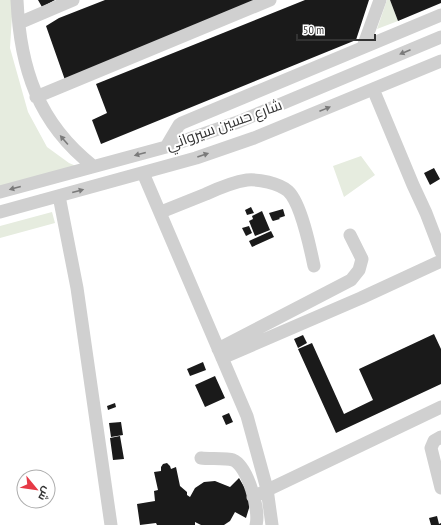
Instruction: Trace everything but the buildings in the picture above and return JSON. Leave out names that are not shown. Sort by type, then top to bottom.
[{"type":"street","points":[[17,0],[25,60],[36,97],[48,118],[62,137],[73,149],[99,165],[112,182]]},
{"type":"street","points":[[19,23],[73,0]]},
{"type":"street","points":[[36,97],[270,0]]},
{"type":"street","points":[[363,47],[380,0]]},
{"type":"street","points":[[166,147],[179,125],[182,123],[441,15]]},
{"type":"street","name":"شارع حسين سيرواني","points":[[0,192],[166,147],[238,122],[441,37]]},
{"type":"street","name":"شارع حسين سيرواني","points":[[0,212],[196,158],[254,138],[441,61]]},
{"type":"street","points":[[373,89],[441,252]]},
{"type":"street","points":[[143,173],[161,212],[247,416],[268,489],[272,525]]},
{"type":"street","points":[[161,212],[227,185],[247,180],[261,181],[278,185],[288,192],[295,202],[302,220],[314,266]]},
{"type":"street","points":[[59,196],[77,288],[110,525]]},
{"type":"street","points":[[220,354],[351,280],[359,270],[362,259],[350,235]]},
{"type":"street","points":[[220,354],[361,298],[441,261]]},
{"type":"street","points":[[253,497],[441,407]]},
{"type":"street","points":[[441,437],[434,441],[432,448],[441,488]]},
{"type":"street","points":[[201,458],[232,460],[242,467],[248,478],[253,497],[258,520],[256,525]]},
{"type":"street","points":[[248,478],[262,470]]},
{"type":"shaded area","points":[[0,0],[13,0],[10,48],[28,112],[47,147],[69,163],[76,166],[0,187]]},
{"type":"shaded area","points":[[387,0],[390,0],[398,21],[377,29]]},
{"type":"shaded area","points":[[361,156],[375,175],[344,197],[333,166]]},
{"type":"shaded area","points":[[52,212],[55,223],[0,238],[0,226]]}]
